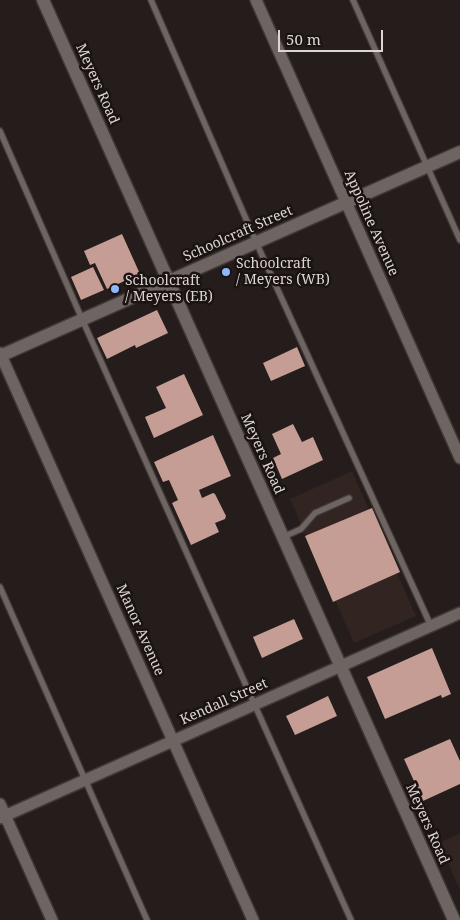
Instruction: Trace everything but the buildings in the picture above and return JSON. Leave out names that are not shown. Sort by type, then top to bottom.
[{"type":"street","name":"Meyers Road","points":[[43,0],[454,920]]},
{"type":"street","name":"Appoline Avenue","points":[[256,0],[460,458]]},
{"type":"street","name":"Schoolcraft Street","points":[[0,355],[460,152]]},
{"type":"street","name":"Manor Avenue","points":[[0,355],[253,920]]},
{"type":"street","name":"Kendall Street","points":[[3,817],[460,613]]},
{"type":"street","points":[[0,804],[3,817],[52,920]]},
{"type":"lane","points":[[151,0],[256,242],[431,626]]},
{"type":"lane","points":[[353,0],[460,240]]},
{"type":"lane","points":[[0,131],[351,920]]},
{"type":"lane","points":[[283,537],[301,529],[314,513],[349,498]]},
{"type":"lane","points":[[0,587],[148,920]]},
{"type":"shaded area","points":[[352,471],[416,616],[354,643],[290,499]]},
{"type":"shaded area","points":[[460,833],[460,890],[439,843]]},
{"type":"place","name":"Schoolcraft / Meyers (WB)","points":[[226,272]]},
{"type":"place","name":"Schoolcraft / Meyers (EB)","points":[[115,289]]}]
